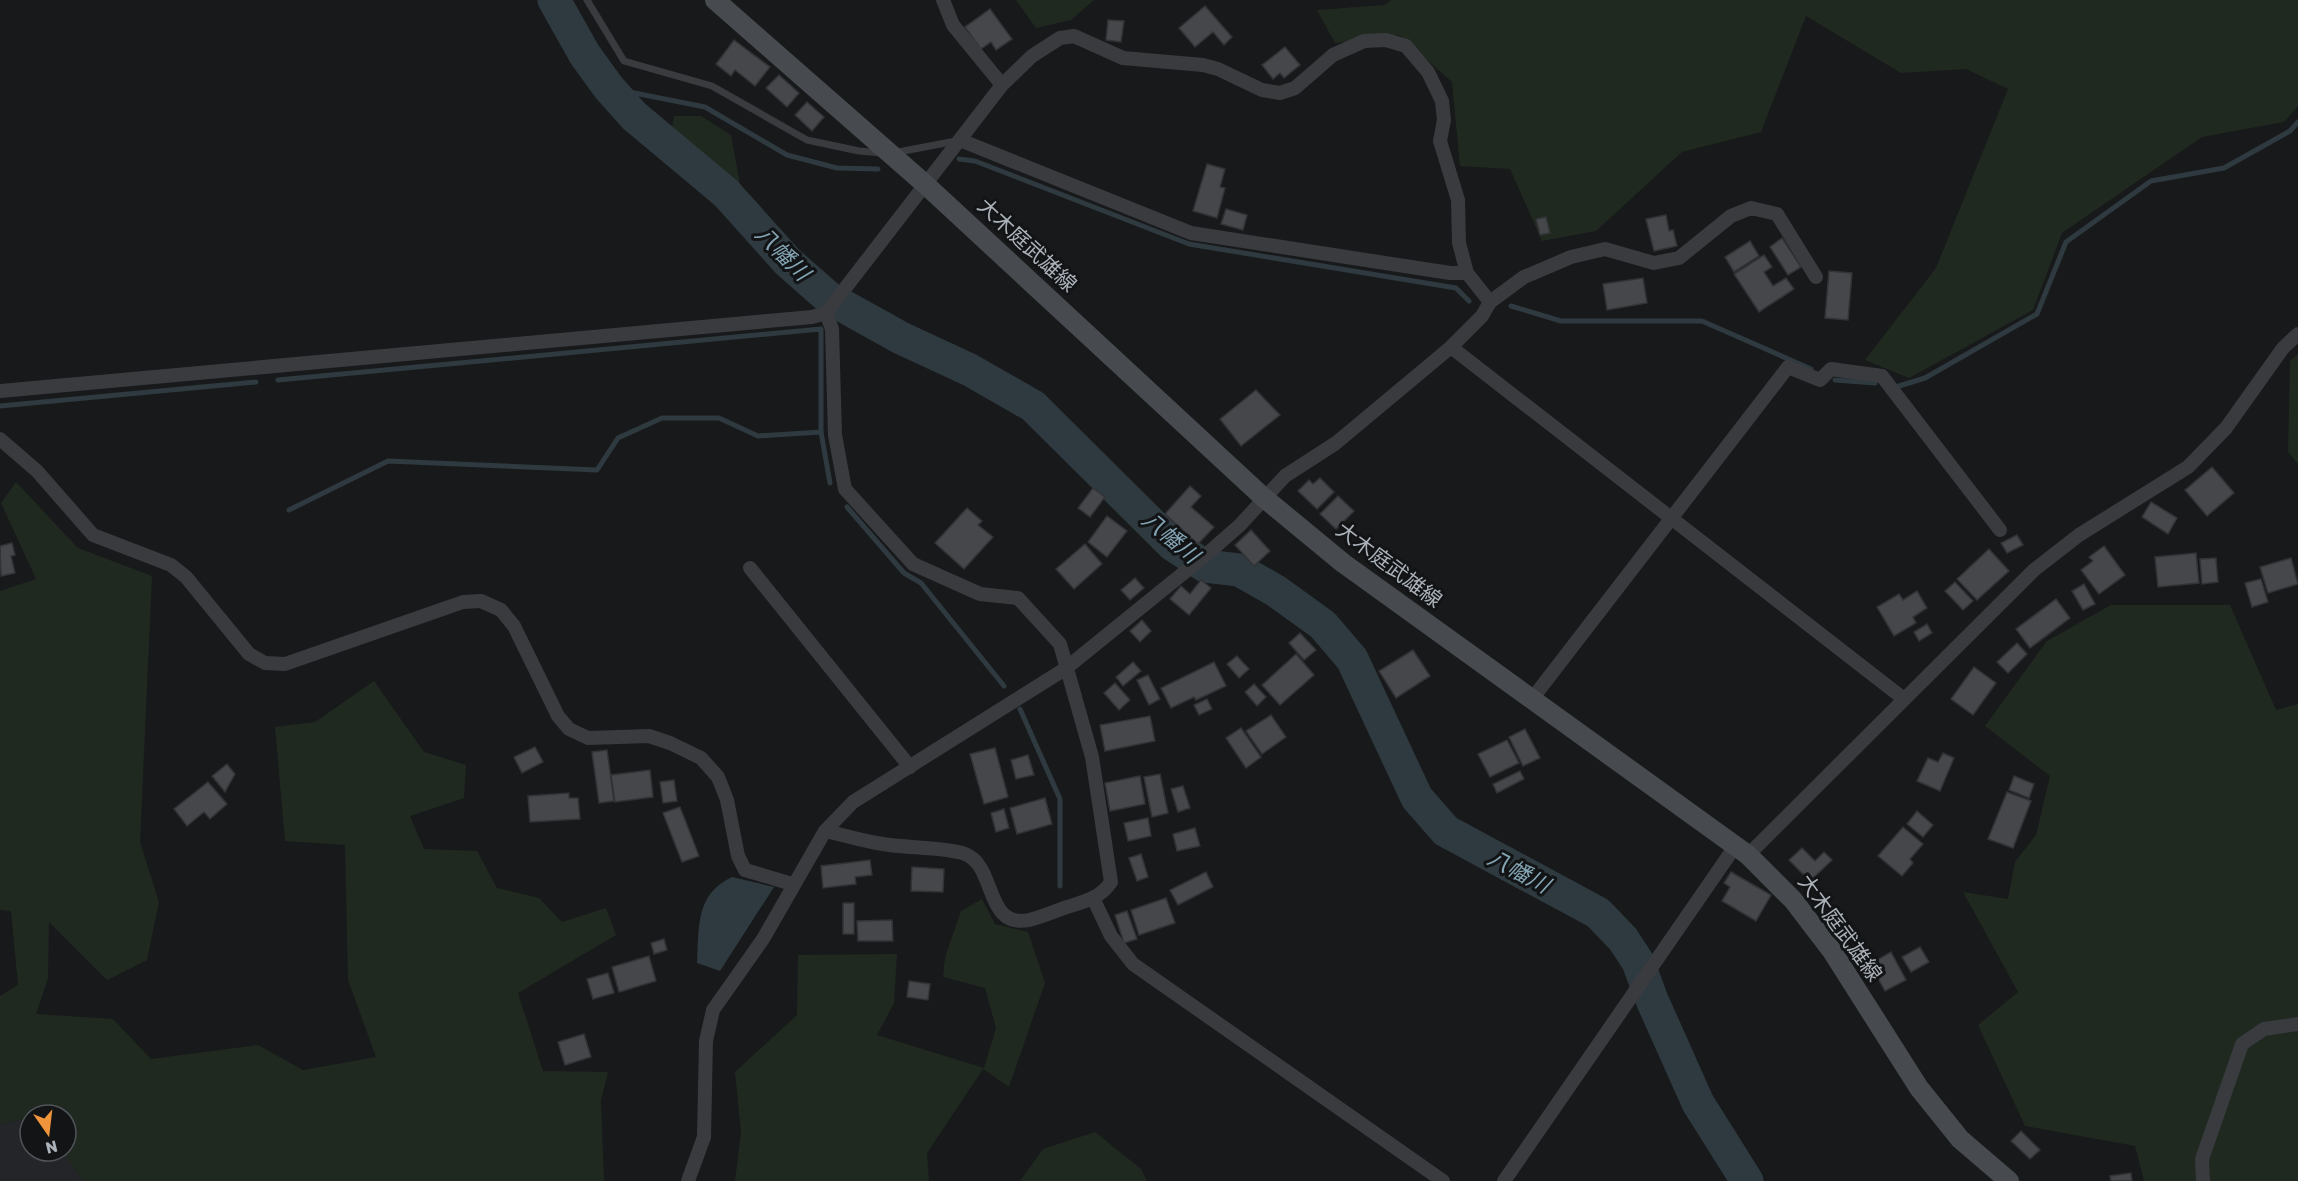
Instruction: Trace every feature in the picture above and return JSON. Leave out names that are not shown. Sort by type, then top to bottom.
[{"type":"main road","name":"大木庭武雄線","points":[[715,0],[926,185],[1263,497],[1343,563],[1742,850],[1793,900],[1832,951],[1926,1097],[1960,1139],[2009,1181]]},
{"type":"street","points":[[943,0],[952,25],[1002,85]]},
{"type":"street","points":[[0,391],[800,318],[826,313],[1002,85],[1032,56],[1060,38],[1074,36],[1123,58],[1203,65],[1218,69],[1262,90],[1280,93],[1295,88],[1333,55],[1364,41],[1386,40],[1406,46],[1428,72],[1442,101],[1444,120],[1440,141],[1458,200],[1459,243],[1467,273],[1490,302]]},
{"type":"street","points":[[960,140],[1191,233],[1450,273],[1467,273]]},
{"type":"street","points":[[688,1181],[704,1137],[706,1041],[713,1010],[763,939],[792,884],[825,831],[853,802],[1065,669],[1207,554],[1240,525],[1263,497],[1285,476],[1336,443],[1451,347],[1482,316],[1490,302],[1524,277],[1571,256],[1605,249],[1654,263],[1679,258],[1731,216],[1751,208],[1777,214],[1816,277]]},
{"type":"street","points":[[825,831],[882,844],[966,854],[981,867],[995,904],[1004,915],[1015,920],[1028,920],[1093,898],[1105,891],[1111,882],[1092,757],[1065,669],[1060,644],[1018,598],[980,594],[913,564],[845,489],[835,435],[832,329],[826,313]]},
{"type":"street","points":[[1504,1181],[1636,990],[1742,850],[1904,699],[2034,570],[2079,535],[2188,467],[2226,428],[2283,348],[2298,334]]},
{"type":"street","points":[[1451,347],[1904,699]]},
{"type":"street","points":[[1532,699],[1788,367],[1820,380],[1831,369],[1882,376],[2000,530]]},
{"type":"street","points":[[0,439],[37,471],[93,535],[171,565],[186,577],[249,654],[264,663],[285,664],[463,602],[481,602],[501,610],[514,626],[558,716],[569,729],[588,738],[649,736],[701,758],[718,777],[727,800],[738,856],[745,870],[792,884]]},
{"type":"street","points":[[750,568],[910,767]]},
{"type":"street","points":[[1093,898],[1111,936],[1133,964],[1443,1181]]},
{"type":"street","points":[[2204,1181],[2202,1159],[2242,1044],[2264,1029],[2298,1024]]},
{"type":"lane","points":[[587,0],[624,61],[712,86],[807,140],[859,151],[890,153],[960,140]]},
{"type":"shaded area","points":[[1016,0],[1094,0],[1071,20],[1036,28]]},
{"type":"shaded area","points":[[1391,0],[2298,0],[2298,106],[2284,122],[2202,137],[2062,233],[2033,310],[1909,378],[1865,360],[1936,268],[2008,89],[1966,69],[1901,73],[1806,16],[1761,132],[1682,152],[1596,231],[1542,241],[1510,169],[1460,166],[1452,82],[1399,35],[1335,43],[1317,10],[1385,5]]},
{"type":"shaded area","points":[[674,116],[701,116],[731,135],[740,184],[672,128]]},
{"type":"shaded area","points":[[2298,354],[2298,464],[2288,452],[2290,361]]},
{"type":"shaded area","points":[[16,482],[78,548],[152,576],[140,842],[159,902],[147,960],[107,980],[49,922],[48,978],[36,1014],[113,1019],[151,1059],[258,1045],[303,1070],[376,1057],[348,980],[345,845],[285,841],[275,727],[315,722],[374,681],[424,752],[466,765],[464,798],[410,816],[424,849],[477,851],[497,888],[539,898],[562,922],[606,908],[616,935],[518,993],[543,1071],[608,1072],[601,1100],[604,1181],[83,1181],[71,1163],[78,1163],[78,1103],[18,1103],[18,1120],[0,1125],[0,996],[18,985],[11,911],[0,910],[0,591],[36,579],[1,503]]},
{"type":"shaded area","points":[[2111,605],[2230,605],[2276,710],[2298,704],[2298,1181],[2144,1181],[2135,1146],[2025,1126],[1978,1025],[2018,992],[1963,892],[2008,899],[2015,862],[2036,835],[2050,776],[1985,726],[2047,641]]},
{"type":"shaded area","points":[[732,877],[774,887],[720,971],[697,963],[699,925],[705,902],[711,893]]},
{"type":"shaded area","points":[[982,899],[995,924],[1028,932],[1045,983],[1009,1087],[983,1069],[927,1153],[929,1181],[735,1181],[741,1132],[735,1072],[797,1015],[798,955],[897,954],[894,1003],[877,1035],[984,1068],[996,1028],[985,988],[943,977],[945,957],[961,911]]},
{"type":"shaded area","points":[[18,1120],[18,1163],[71,1163],[83,1181],[0,1181],[0,1125]]},
{"type":"shaded area","points":[[1095,1132],[1141,1169],[1147,1181],[1020,1181],[1043,1149]]},
{"type":"building","points":[[1205,6],[1232,37],[1224,45],[1213,32],[1195,47],[1179,28]]},
{"type":"building","points":[[990,9],[1012,39],[996,50],[991,42],[981,49],[965,27]]},
{"type":"building","points":[[1108,20],[1124,21],[1121,42],[1106,40]]},
{"type":"building","points":[[734,40],[770,67],[755,86],[735,70],[731,76],[716,64]]},
{"type":"building","points":[[1285,47],[1300,65],[1284,78],[1280,73],[1273,79],[1262,65]]},
{"type":"building","points":[[779,75],[799,93],[787,107],[766,88]]},
{"type":"building","points":[[807,102],[824,117],[812,131],[795,115]]},
{"type":"building","points":[[1207,164],[1225,169],[1220,187],[1225,188],[1217,218],[1193,211]]},
{"type":"building","points":[[1226,209],[1247,215],[1243,230],[1221,224]]},
{"type":"building","points":[[1666,215],[1669,231],[1673,230],[1677,246],[1654,251],[1646,219]]},
{"type":"building","points":[[1546,217],[1550,233],[1540,235],[1536,219]]},
{"type":"building","points":[[1782,238],[1801,267],[1788,275],[1770,247]]},
{"type":"building","points":[[1750,241],[1759,256],[1734,272],[1725,257]]},
{"type":"building","points":[[1764,255],[1772,267],[1764,272],[1773,286],[1786,278],[1794,289],[1759,312],[1734,274]]},
{"type":"building","points":[[1829,271],[1852,273],[1848,320],[1825,318]]},
{"type":"building","points":[[1643,278],[1647,303],[1607,310],[1603,284]]},
{"type":"building","points":[[1256,390],[1280,415],[1241,446],[1220,419]]},
{"type":"building","points":[[2212,467],[2234,493],[2207,516],[2185,490]]},
{"type":"building","points":[[1320,478],[1334,492],[1317,509],[1298,491],[1309,480],[1313,484]]},
{"type":"building","points":[[1190,486],[1201,496],[1191,507],[1214,527],[1198,544],[1165,514]]},
{"type":"building","points":[[1093,488],[1105,497],[1090,517],[1078,508]]},
{"type":"building","points":[[1338,496],[1354,511],[1336,529],[1320,514]]},
{"type":"building","points":[[2151,502],[2177,518],[2168,534],[2142,517]]},
{"type":"building","points":[[967,508],[982,521],[978,525],[993,537],[964,569],[935,543]]},
{"type":"building","points":[[1107,516],[1127,531],[1107,557],[1088,542]]},
{"type":"building","points":[[1251,530],[1270,551],[1254,566],[1235,545]]},
{"type":"building","points":[[2017,535],[2023,545],[2007,553],[2001,543]]},
{"type":"building","points":[[12,543],[15,555],[11,556],[15,573],[1,576],[0,546]]},
{"type":"building","points":[[1085,544],[1102,564],[1074,589],[1056,569]]},
{"type":"building","points":[[2104,546],[2125,575],[2099,594],[2081,570],[2093,561],[2089,557]]},
{"type":"building","points":[[1989,549],[2009,571],[1977,600],[1957,579]]},
{"type":"building","points":[[2196,553],[2199,583],[2158,587],[2155,557]]},
{"type":"building","points":[[2216,558],[2218,582],[2202,584],[2200,559]]},
{"type":"building","points":[[2291,558],[2298,584],[2268,593],[2260,567]]},
{"type":"building","points":[[1135,578],[1144,588],[1130,600],[1121,590]]},
{"type":"building","points":[[2261,579],[2268,602],[2252,607],[2245,583]]},
{"type":"building","points":[[1201,580],[1211,588],[1189,615],[1170,599],[1181,586],[1190,594]]},
{"type":"building","points":[[1955,582],[1973,601],[1963,610],[1945,591]]},
{"type":"building","points":[[2084,584],[2095,604],[2083,610],[2072,591]]},
{"type":"building","points":[[1917,591],[1927,608],[1913,617],[1916,623],[1894,636],[1877,607],[1899,594],[1903,600]]},
{"type":"building","points":[[2056,599],[2070,618],[2030,648],[2016,629]]},
{"type":"building","points":[[1142,620],[1151,631],[1140,642],[1130,631]]},
{"type":"building","points":[[1927,624],[1932,633],[1919,641],[1914,632]]},
{"type":"building","points":[[1300,633],[1316,650],[1304,660],[1289,643]]},
{"type":"building","points":[[2017,643],[2027,654],[2008,673],[1997,662]]},
{"type":"building","points":[[1413,650],[1430,676],[1396,698],[1379,671]]},
{"type":"building","points":[[1296,654],[1314,675],[1280,705],[1262,685]]},
{"type":"building","points":[[1237,656],[1249,669],[1239,678],[1227,664]]},
{"type":"building","points":[[1133,662],[1141,671],[1123,686],[1116,677]]},
{"type":"building","points":[[1214,662],[1226,686],[1196,700],[1194,697],[1171,708],[1161,688]]},
{"type":"building","points":[[1974,667],[1996,683],[1973,715],[1951,699]]},
{"type":"building","points":[[1148,675],[1160,699],[1149,705],[1137,680]]},
{"type":"building","points":[[1115,683],[1130,700],[1119,710],[1104,693]]},
{"type":"building","points":[[1254,684],[1266,697],[1257,706],[1245,692]]},
{"type":"building","points":[[1207,699],[1212,709],[1199,715],[1194,705]]},
{"type":"building","points":[[1271,715],[1286,737],[1262,754],[1246,731]]},
{"type":"building","points":[[1150,716],[1155,741],[1105,751],[1100,725]]},
{"type":"building","points":[[1241,728],[1261,757],[1246,768],[1226,738]]},
{"type":"building","points":[[1525,729],[1540,758],[1523,766],[1509,737]]},
{"type":"building","points":[[1507,740],[1519,763],[1490,777],[1478,754]]},
{"type":"building","points":[[535,747],[543,762],[522,773],[514,757]]},
{"type":"building","points":[[995,748],[1008,797],[984,804],[970,754]]},
{"type":"building","points":[[607,750],[614,801],[599,803],[592,752]]},
{"type":"building","points":[[1943,753],[1954,758],[1940,791],[1917,781],[1928,758],[1938,762]]},
{"type":"building","points":[[1028,755],[1034,775],[1016,779],[1011,760]]},
{"type":"building","points":[[227,764],[235,774],[225,792],[212,776]]},
{"type":"building","points":[[650,770],[653,797],[615,802],[611,775]]},
{"type":"building","points":[[1520,771],[1524,779],[1497,793],[1493,784]]},
{"type":"building","points":[[1160,774],[1168,813],[1152,817],[1144,777]]},
{"type":"building","points":[[1140,776],[1145,804],[1110,811],[1105,783]]},
{"type":"building","points":[[2014,776],[2034,784],[2029,798],[2009,790]]},
{"type":"building","points":[[674,780],[677,801],[663,803],[660,782]]},
{"type":"building","points":[[208,782],[227,804],[210,819],[204,812],[187,826],[174,809]]},
{"type":"building","points":[[1183,786],[1190,808],[1178,812],[1171,789]]},
{"type":"building","points":[[2007,792],[2031,801],[2013,848],[1988,839]]},
{"type":"building","points":[[569,793],[569,798],[578,798],[580,819],[530,822],[528,796]]},
{"type":"building","points":[[1045,798],[1052,824],[1017,834],[1010,808]]},
{"type":"building","points":[[680,807],[699,856],[682,862],[663,813]]},
{"type":"building","points":[[1004,809],[1009,828],[996,832],[991,813]]},
{"type":"building","points":[[1917,811],[1933,825],[1923,837],[1907,824]]},
{"type":"building","points":[[1148,818],[1151,836],[1128,841],[1124,823]]},
{"type":"building","points":[[1903,827],[1923,844],[1910,859],[1913,863],[1902,876],[1878,856]]},
{"type":"building","points":[[1195,828],[1200,846],[1177,851],[1173,834]]},
{"type":"building","points":[[1802,848],[1815,861],[1824,852],[1832,860],[1810,881],[1789,860]]},
{"type":"building","points":[[1141,854],[1148,877],[1137,881],[1129,858]]},
{"type":"building","points":[[870,860],[872,875],[855,877],[856,884],[823,888],[821,866]]},
{"type":"building","points":[[912,867],[944,869],[943,892],[911,891]]},
{"type":"building","points":[[1206,872],[1213,887],[1178,905],[1170,890]]},
{"type":"building","points":[[1731,872],[1771,895],[1756,921],[1722,901],[1730,887],[1724,883]]},
{"type":"building","points":[[1166,898],[1175,923],[1139,935],[1131,910]]},
{"type":"building","points":[[843,903],[854,903],[854,934],[843,934]]},
{"type":"building","points":[[1127,911],[1137,939],[1124,943],[1115,915]]},
{"type":"building","points":[[892,920],[893,941],[858,941],[857,921]]},
{"type":"building","points":[[664,939],[667,950],[654,954],[651,943]]},
{"type":"building","points":[[1920,947],[1929,962],[1911,972],[1902,957]]},
{"type":"building","points":[[1891,952],[1906,980],[1885,991],[1870,964]]},
{"type":"building","points":[[649,956],[656,981],[619,992],[612,967]]},
{"type":"building","points":[[608,973],[614,993],[593,999],[587,979]]},
{"type":"building","points":[[909,981],[930,984],[928,1000],[907,997]]},
{"type":"building","points":[[584,1034],[591,1057],[565,1065],[558,1042]]},
{"type":"building","points":[[2021,1131],[2040,1150],[2030,1159],[2011,1141]]},
{"type":"building","points":[[2131,1173],[2132,1181],[2111,1181],[2110,1176]]},
{"type":"waterway","name":"八幡川","points":[[554,0],[585,55],[609,88],[634,116],[726,193],[788,262],[829,298],[901,338],[970,370],[1033,406],[1173,545],[1205,566],[1239,570],[1276,591],[1323,625],[1352,659],[1417,798],[1446,831],[1598,913],[1623,939],[1638,962],[1652,1000],[1698,1103],[1747,1181]]},
{"type":"waterway","points":[[609,88],[705,107],[787,155],[837,168],[878,169]]},
{"type":"waterway","points":[[1899,386],[1925,378],[2037,314],[2066,242],[2151,181],[2224,168],[2290,131],[2298,122]]},
{"type":"waterway","points":[[959,159],[975,161],[1189,244],[1456,288],[1469,301]]},
{"type":"waterway","points":[[1511,306],[1561,321],[1702,321],[1811,369]]},
{"type":"waterway","points":[[278,380],[821,329],[821,432],[830,483]]},
{"type":"waterway","points":[[1835,380],[1875,383]]},
{"type":"waterway","points":[[0,406],[256,382]]},
{"type":"waterway","points":[[289,510],[388,461],[597,470],[618,438],[662,418],[719,418],[758,436],[821,432]]},
{"type":"waterway","points":[[847,507],[904,573],[921,583],[1004,686]]},
{"type":"waterway","points":[[1020,709],[1060,799],[1060,886]]}]
